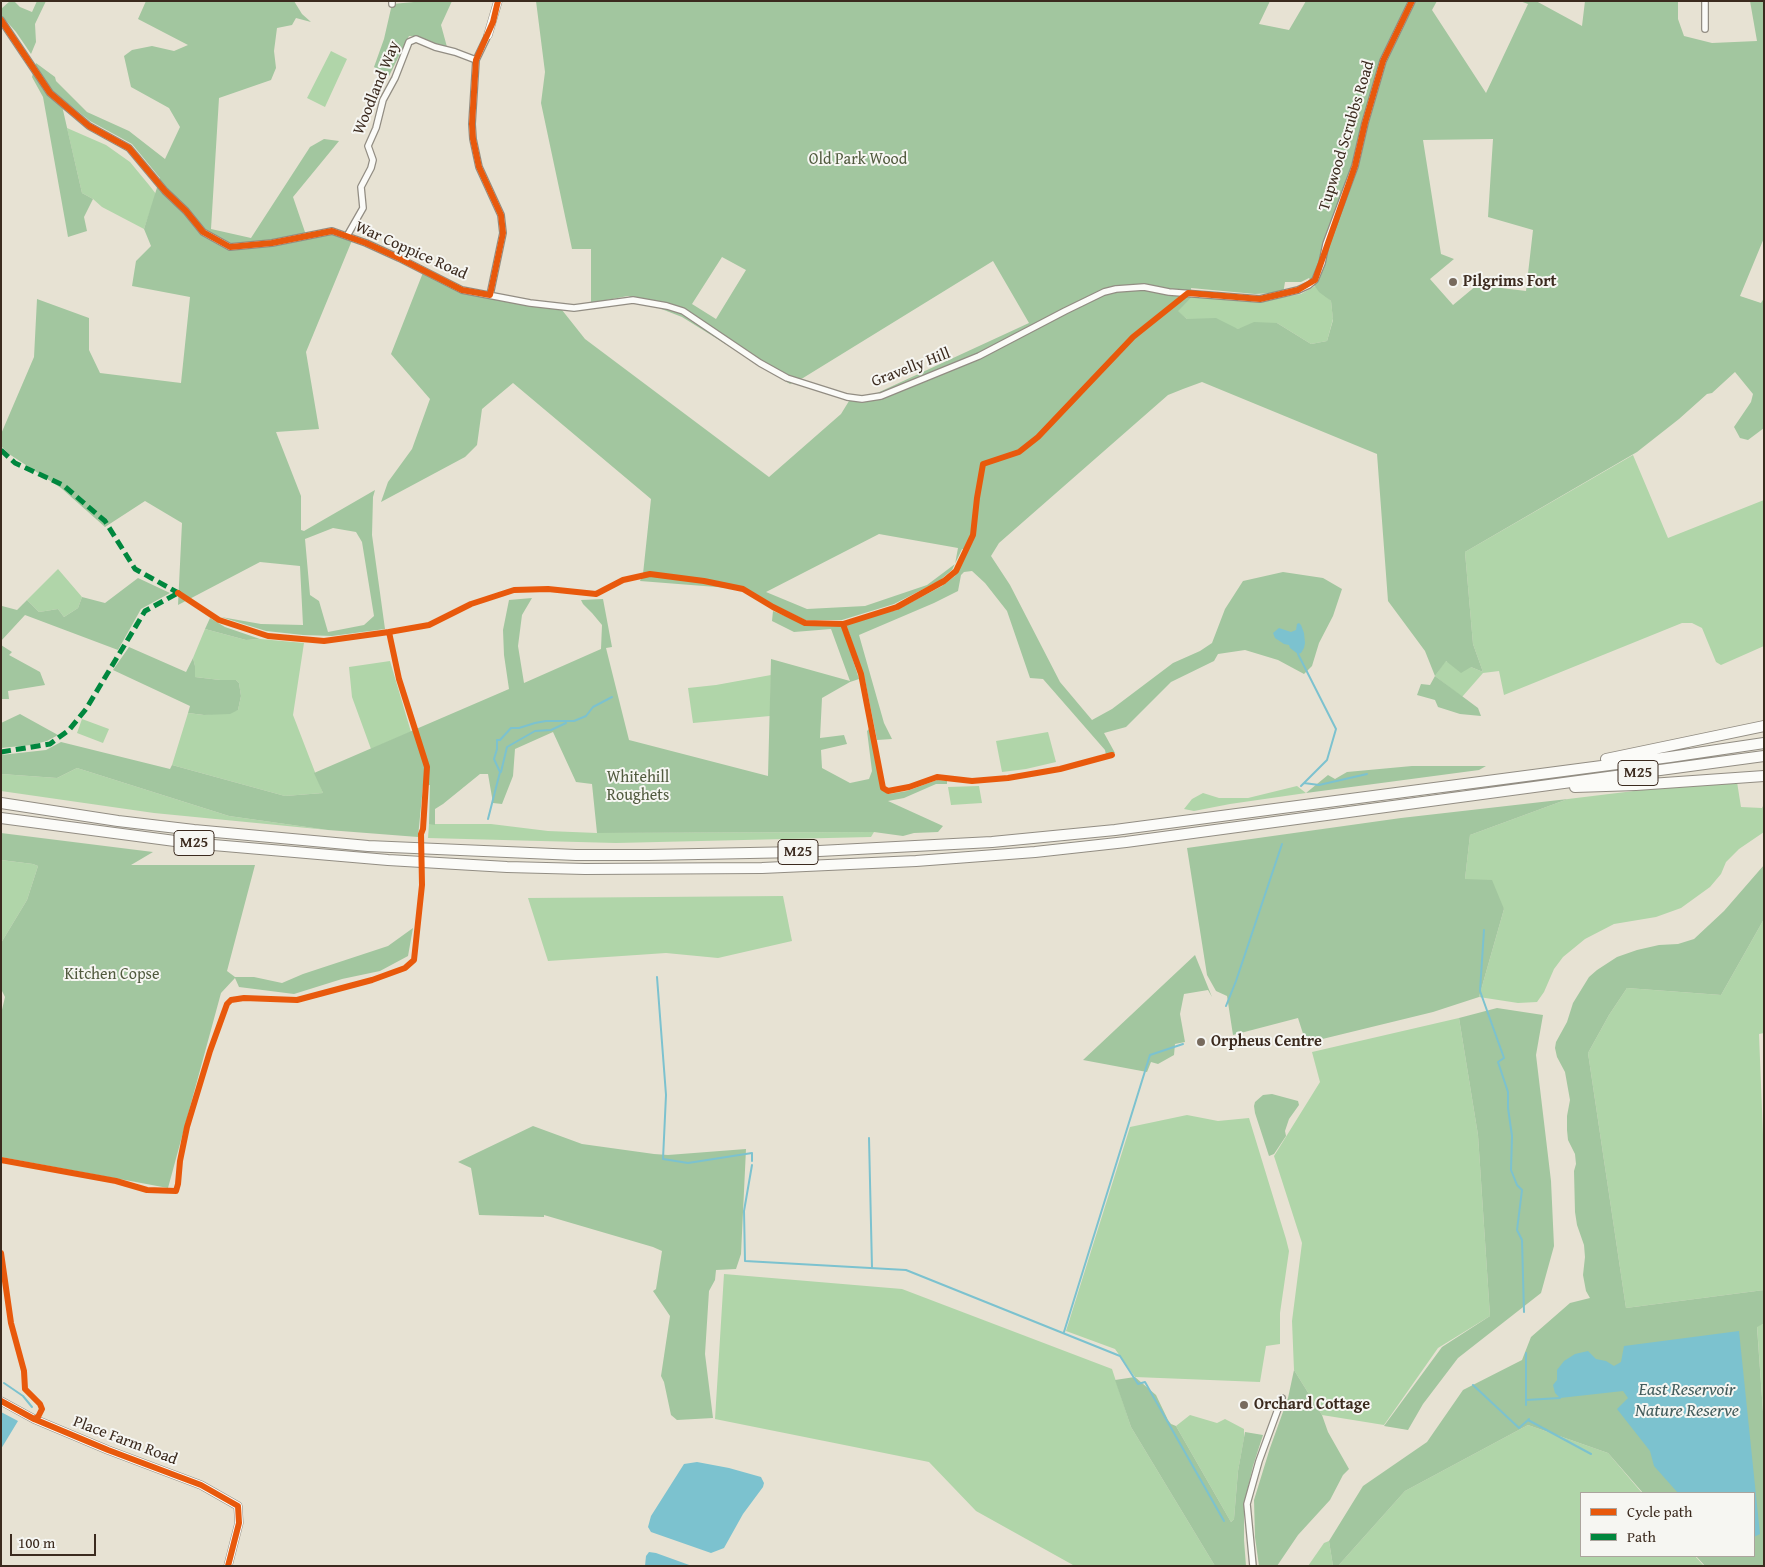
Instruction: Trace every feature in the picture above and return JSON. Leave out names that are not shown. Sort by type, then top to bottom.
[{"type":"highway","name":"M25","points":[[1534,774],[1764,726]]},
{"type":"highway","name":"M25","points":[[1,803],[175,828],[368,846],[560,854],[722,855],[876,849],[1028,839],[1163,824],[1764,743]]},
{"type":"highway","name":"M25","points":[[1,818],[190,843],[370,859],[507,867],[762,868],[916,861],[1072,848],[1206,832],[1764,756]]},
{"type":"highway","name":"M25","points":[[1513,790],[1636,785],[1764,776]]},
{"type":"street","points":[[490,295],[503,233],[501,215],[479,167],[473,139],[472,116],[476,60],[488,35],[498,1]]},
{"type":"street","name":"Tupwood Scrubbs Road","points":[[1315,280],[1355,166],[1383,61],[1412,1]]},
{"type":"street","points":[[1705,1],[1705,29]]},
{"type":"street","name":"War Coppice Road","points":[[1,20],[50,93],[89,126],[129,148],[203,232],[230,247],[272,243],[332,231],[366,243],[462,290],[490,295]]},
{"type":"street","name":"Woodland Way","points":[[347,236],[364,208],[361,187],[373,160],[368,146],[376,128],[383,100],[395,78],[409,42],[416,39],[476,60]]},
{"type":"street","name":"Gravelly Hill","points":[[490,295],[530,303],[574,308],[633,300],[667,306],[683,311],[760,363],[787,378],[847,397],[862,399],[881,396],[978,356],[1104,292],[1144,287],[1169,292],[1260,299],[1298,290],[1315,280]]},
{"type":"street","points":[[1253,1566],[1247,1504],[1258,1461],[1282,1398]]},
{"type":"street","name":"Place Farm Road","points":[[1,1401],[42,1423],[201,1485],[238,1506],[239,1523],[228,1566]]},
{"type":"green space","points":[[10,1],[14,1],[20,7],[32,12],[37,1],[46,1],[35,24],[36,42],[31,54],[16,32],[1,15],[1,9]]},
{"type":"green space","points":[[146,1],[294,1],[302,14],[311,22],[296,18],[292,25],[277,28],[274,51],[276,68],[271,80],[219,98],[211,229],[251,238],[310,147],[324,139],[339,141],[293,197],[306,235],[332,231],[353,238],[306,352],[319,429],[276,432],[301,496],[301,530],[304,531],[375,490],[373,497],[372,535],[385,629],[332,636],[303,635],[266,631],[221,617],[261,624],[303,625],[300,566],[260,562],[178,605],[182,523],[145,501],[105,527],[61,488],[9,454],[1,446],[1,434],[34,357],[37,299],[89,318],[89,350],[100,373],[181,383],[190,297],[132,286],[136,261],[151,246],[144,229],[160,178],[132,144],[90,121],[60,97],[82,193],[93,199],[84,217],[87,231],[68,237],[43,97],[32,77],[36,63],[55,77],[56,81],[87,112],[129,131],[165,159],[180,127],[169,108],[131,87],[124,56],[132,50],[152,46],[174,51],[188,45],[138,19]],"holes":[[[333,528],[356,532],[362,542],[374,616],[364,625],[328,632],[319,601],[310,595],[305,539]]]},
{"type":"green space","points":[[452,1],[441,25],[447,47],[437,46],[416,36],[409,36],[389,76],[374,67],[384,39],[392,4]]},
{"type":"green space","name":"Old Park Wood","points":[[536,1],[1270,1],[1259,24],[1289,30],[1306,1],[1437,1],[1432,10],[1486,93],[1528,4],[1520,1],[1536,1],[1582,26],[1585,1],[1678,1],[1678,19],[1684,36],[1712,43],[1757,41],[1750,1],[1764,1],[1764,238],[1740,296],[1761,303],[1764,298],[1764,428],[1748,440],[1740,438],[1734,427],[1751,402],[1753,394],[1735,372],[1712,393],[1707,394],[1637,452],[1465,552],[1473,644],[1483,672],[1471,667],[1461,673],[1446,661],[1435,676],[1425,651],[1388,601],[1377,454],[1202,382],[1168,395],[999,543],[991,556],[1010,585],[1060,682],[1092,720],[1112,709],[1173,663],[1200,651],[1212,643],[1225,609],[1243,581],[1283,572],[1323,578],[1342,589],[1333,616],[1319,643],[1312,666],[1304,674],[1278,660],[1245,650],[1218,654],[1214,661],[1171,682],[1126,727],[1104,733],[1115,753],[1106,755],[1105,750],[1043,679],[1030,678],[1007,611],[985,583],[972,571],[964,572],[961,575],[958,591],[859,635],[884,723],[892,739],[877,740],[865,680],[845,621],[897,610],[942,586],[955,576],[968,550],[962,549],[955,564],[952,570],[939,581],[894,604],[842,620],[805,620],[742,589],[640,581],[643,574],[651,499],[513,383],[482,409],[477,445],[465,457],[381,502],[388,482],[412,449],[430,399],[391,354],[424,270],[462,290],[562,310],[585,339],[769,477],[841,414],[849,401],[875,394],[1029,323],[993,261],[803,378],[790,384],[682,317],[628,296],[591,303],[591,249],[572,249],[541,103],[545,72]],"holes":[[[1493,139],[1488,217],[1533,230],[1526,291],[1477,285],[1453,305],[1430,279],[1454,259],[1441,254],[1423,140]],[[722,257],[746,270],[716,319],[692,304]],[[1309,278],[1319,292],[1331,301],[1333,320],[1327,341],[1311,344],[1277,323],[1254,322],[1238,329],[1216,318],[1187,319],[1178,311],[1192,297],[1191,288],[1255,294],[1283,294],[1285,282],[1301,282]],[[879,534],[958,548],[955,564],[927,585],[865,606],[807,609],[766,592]]]},
{"type":"green space","points":[[331,51],[347,59],[325,107],[307,98]]},
{"type":"green space","points":[[67,128],[106,145],[130,162],[156,194],[144,229],[102,207],[82,193]]},
{"type":"green space","points":[[1315,286],[1331,301],[1333,319],[1327,341],[1311,344],[1277,323],[1238,329],[1187,319],[1177,311],[1192,297],[1210,296],[1262,301],[1301,294]]},
{"type":"green space","points":[[1633,455],[1668,538],[1764,500],[1764,646],[1721,665],[1716,662],[1702,628],[1692,623],[1682,623],[1504,695],[1499,671],[1483,673],[1462,697],[1435,676],[1445,661],[1483,672],[1473,644],[1465,552]]},
{"type":"green space","points":[[58,569],[82,597],[78,608],[64,617],[58,609],[39,612],[27,600]]},
{"type":"green space","points":[[138,578],[170,593],[141,609],[118,650],[25,615],[1,641],[2,606],[17,610],[27,600],[39,612],[58,609],[64,617],[78,608],[82,597],[105,603]]},
{"type":"green space","name":"Whitehill Roughets","points":[[532,598],[522,615],[518,646],[524,683],[601,649],[602,625],[581,600],[603,599],[612,647],[606,648],[629,740],[768,776],[771,659],[850,681],[831,629],[794,632],[772,621],[773,611],[807,625],[842,626],[859,679],[822,698],[820,738],[844,735],[847,744],[821,750],[822,768],[850,783],[869,779],[872,771],[867,731],[870,728],[881,789],[889,794],[907,791],[937,780],[947,781],[947,784],[936,784],[904,798],[888,801],[943,826],[938,832],[914,833],[903,836],[874,832],[597,833],[592,784],[576,782],[553,732],[515,749],[513,776],[502,804],[493,803],[488,774],[480,774],[435,809],[435,825],[429,824],[430,785],[423,786],[418,837],[328,830],[229,816],[77,768],[57,778],[1,774],[1,755],[46,750],[61,742],[170,769],[172,765],[285,796],[323,793],[314,773],[509,689],[504,655],[503,630],[509,600]]},
{"type":"green space","points":[[210,618],[225,627],[260,639],[246,640],[205,629]]},
{"type":"green space","points":[[205,629],[246,640],[260,639],[304,643],[293,715],[323,793],[285,796],[172,765],[188,713],[204,715],[238,710],[241,696],[239,683],[236,680],[195,677],[193,658]]},
{"type":"green space","points":[[1,645],[12,652],[9,655],[40,672],[45,685],[8,691],[9,699],[1,699]]},
{"type":"green space","points":[[129,647],[186,672],[193,658],[195,677],[236,680],[239,683],[241,696],[238,710],[230,714],[204,715],[188,713],[190,706],[113,670]]},
{"type":"green space","points":[[390,661],[411,732],[371,749],[352,697],[349,667]]},
{"type":"green space","points":[[771,675],[770,716],[693,723],[688,688]]},
{"type":"green space","points":[[1435,676],[1478,708],[1481,716],[1460,714],[1438,707],[1435,700],[1417,695],[1421,684],[1430,685]]},
{"type":"green space","points":[[20,714],[58,735],[47,741],[31,745],[1,748],[1,723]]},
{"type":"green space","points":[[82,719],[109,729],[103,743],[77,733]]},
{"type":"green space","points":[[1048,732],[1056,762],[1002,772],[996,741]]},
{"type":"green space","points":[[1412,766],[1486,766],[1479,770],[1306,793],[1328,775],[1335,779],[1347,772]]},
{"type":"green space","points":[[77,768],[229,816],[328,830],[154,813],[1,791],[1,774],[57,778]]},
{"type":"green space","points":[[1737,782],[1741,807],[1762,808],[1764,804],[1764,832],[1739,849],[1726,862],[1721,874],[1710,887],[1681,908],[1656,917],[1614,924],[1585,939],[1563,957],[1554,969],[1544,992],[1537,1002],[1518,1003],[1479,997],[1504,909],[1465,879],[1470,835],[1568,799],[1675,786]]},
{"type":"green space","points":[[979,786],[982,803],[951,805],[948,787]]},
{"type":"green space","points":[[1297,786],[1306,793],[1194,811],[1184,809],[1192,799],[1203,793],[1219,798],[1248,798]]},
{"type":"green space","points":[[1568,799],[1470,835],[1465,879],[1492,880],[1504,909],[1479,997],[1433,1012],[1306,1043],[1298,1018],[1233,1035],[1227,996],[1216,991],[1207,975],[1187,848],[1401,818]]},
{"type":"green space","points":[[429,824],[491,824],[548,831],[597,833],[874,832],[871,837],[616,843],[428,838]]},
{"type":"green space","name":"Kitchen Copse","points":[[1,833],[153,852],[131,865],[255,865],[227,971],[235,977],[254,977],[282,983],[303,974],[388,946],[413,928],[408,956],[380,971],[342,979],[294,994],[239,987],[235,978],[221,993],[168,1188],[1,1157],[1,1014],[5,997],[1,989],[1,943],[27,900],[38,866],[1,860]]},
{"type":"green space","points":[[1,860],[38,866],[27,900],[1,943]]},
{"type":"green space","points":[[1764,865],[1764,919],[1721,995],[1627,988],[1609,1015],[1588,1053],[1626,1308],[1764,1290],[1763,1324],[1757,1327],[1764,1426],[1764,1566],[1705,1566],[1697,1557],[1755,1557],[1755,1492],[1642,1492],[1608,1453],[1528,1425],[1405,1491],[1338,1566],[1333,1566],[1329,1541],[1363,1486],[1427,1442],[1463,1390],[1522,1360],[1531,1337],[1570,1303],[1590,1298],[1586,1291],[1583,1275],[1584,1245],[1575,1212],[1574,1171],[1576,1164],[1575,1154],[1568,1140],[1567,1130],[1570,1100],[1565,1072],[1557,1057],[1556,1042],[1567,1022],[1573,1003],[1589,977],[1597,970],[1617,957],[1637,950],[1659,945],[1678,944],[1694,939],[1724,911]]},
{"type":"green space","points":[[783,896],[792,941],[718,958],[666,953],[548,961],[528,898]]},
{"type":"green space","points":[[1764,919],[1764,1033],[1759,1034],[1764,1160],[1764,1290],[1626,1308],[1588,1053],[1609,1015],[1627,988],[1721,995]]},
{"type":"green space","points":[[1195,955],[1212,997],[1208,990],[1184,994],[1180,1014],[1185,1042],[1175,1044],[1174,1055],[1158,1064],[1151,1062],[1147,1072],[1083,1060]]},
{"type":"green space","points":[[1497,1008],[1543,1015],[1536,1055],[1551,1181],[1554,1246],[1541,1293],[1458,1358],[1423,1404],[1408,1430],[1384,1426],[1442,1347],[1490,1316],[1478,1135],[1459,1018]]},
{"type":"green space","points":[[1459,1018],[1478,1135],[1490,1316],[1438,1348],[1384,1425],[1322,1415],[1294,1370],[1292,1321],[1302,1243],[1274,1156],[1320,1082],[1312,1052]]},
{"type":"green space","points":[[1272,1094],[1298,1101],[1299,1105],[1289,1119],[1285,1131],[1286,1136],[1274,1154],[1269,1156],[1254,1106],[1255,1102],[1263,1095]]},
{"type":"green space","points":[[1187,1115],[1218,1121],[1249,1118],[1286,1239],[1289,1251],[1280,1313],[1280,1344],[1266,1346],[1260,1382],[1135,1377],[1115,1349],[1066,1331],[1130,1127]]},
{"type":"green space","points":[[533,1126],[582,1144],[654,1154],[668,1155],[746,1149],[741,1254],[736,1269],[716,1270],[715,1280],[709,1291],[705,1354],[713,1418],[677,1420],[671,1415],[661,1376],[670,1316],[653,1291],[656,1289],[662,1251],[544,1215],[544,1217],[479,1215],[471,1168],[458,1162]]},
{"type":"green space","points":[[724,1274],[902,1289],[1112,1369],[1131,1427],[1215,1566],[1073,1565],[976,1511],[929,1462],[715,1419]]},
{"type":"green space","points":[[1763,1324],[1764,1330],[1764,1426],[1757,1326]]},
{"type":"green space","points":[[1294,1370],[1322,1415],[1328,1432],[1349,1469],[1343,1475],[1330,1500],[1298,1535],[1277,1566],[1259,1566],[1255,1537],[1254,1500],[1288,1398]]},
{"type":"green space","points":[[1135,1377],[1156,1395],[1168,1420],[1176,1426],[1231,1522],[1234,1519],[1238,1471],[1245,1432],[1263,1435],[1253,1466],[1244,1505],[1246,1566],[1215,1566],[1131,1427],[1115,1380]]},
{"type":"green space","points":[[1190,1415],[1217,1423],[1225,1419],[1244,1429],[1234,1519],[1231,1522],[1176,1426]]},
{"type":"green space","points":[[1528,1425],[1608,1453],[1641,1492],[1580,1492],[1580,1557],[1696,1557],[1704,1566],[1338,1566],[1405,1491]]},
{"type":"green space","points":[[1329,1541],[1333,1566],[1308,1566],[1324,1543]]},
{"type":"water","points":[[1299,623],[1304,633],[1305,643],[1301,653],[1298,654],[1289,645],[1275,638],[1273,633],[1279,628],[1291,632],[1296,630]]},
{"type":"water","name":"East Reservoir Nature Reserve","points":[[1739,1331],[1760,1534],[1755,1536],[1755,1492],[1677,1492],[1654,1466],[1650,1451],[1617,1409],[1628,1398],[1623,1391],[1560,1398],[1555,1393],[1553,1385],[1557,1380],[1557,1370],[1564,1361],[1575,1354],[1588,1351],[1596,1359],[1606,1361],[1614,1366],[1621,1362],[1624,1346]]},
{"type":"water","points":[[1,1412],[18,1421],[1,1449]]},
{"type":"water","points":[[697,1462],[761,1477],[764,1483],[743,1514],[724,1548],[711,1553],[651,1532],[648,1527],[651,1516],[684,1464]]},
{"type":"water","points":[[649,1552],[692,1566],[645,1566],[646,1556]]},
{"type":"waterway","points":[[1298,654],[1336,729],[1327,760],[1301,786]]},
{"type":"waterway","points":[[488,819],[500,772],[494,759],[497,740],[500,740],[511,728],[519,728],[546,721],[574,721],[586,716],[593,707],[612,697]]},
{"type":"waterway","points":[[501,772],[507,747],[535,731],[551,730],[566,723]]},
{"type":"waterway","points":[[1304,783],[1319,785],[1367,774]]},
{"type":"waterway","points":[[1226,1006],[1282,844]]},
{"type":"waterway","points":[[1484,930],[1480,991],[1504,1058],[1498,1062],[1508,1092],[1512,1136],[1511,1170],[1517,1185],[1522,1190],[1517,1230],[1522,1240],[1524,1312]]},
{"type":"waterway","points":[[657,977],[666,1095],[663,1159],[688,1163],[752,1153],[752,1161]]},
{"type":"waterway","points":[[1064,1332],[1150,1055],[1183,1044]]},
{"type":"waterway","points":[[869,1138],[872,1268]]},
{"type":"waterway","points":[[752,1165],[744,1211],[745,1261],[906,1270],[1120,1356],[1138,1384],[1145,1382],[1224,1521]]},
{"type":"waterway","points":[[1526,1353],[1526,1405]]},
{"type":"waterway","points":[[4,1383],[23,1396],[32,1407]]},
{"type":"waterway","points":[[1473,1385],[1519,1428],[1528,1420]]},
{"type":"waterway","points":[[1526,1400],[1560,1398]]},
{"type":"waterway","points":[[1529,1419],[1591,1454]]},
{"type":"marked path","points":[[1,450],[15,463],[63,485],[105,521],[135,569],[182,595]]},
{"type":"marked path","points":[[1,752],[50,744],[69,730],[86,709],[145,611],[178,593]]},
{"type":"cycle path","points":[[1,20],[50,93],[89,126],[129,148],[203,232],[230,247],[272,243],[332,231],[366,243],[462,290],[490,295],[503,233],[501,215],[479,167],[472,124],[476,60],[493,22],[498,1]]},
{"type":"cycle path","points":[[178,593],[219,620],[268,636],[324,641],[429,625],[471,604],[514,590],[548,589],[596,594],[623,580],[650,574],[704,581],[743,589],[805,623],[843,624],[897,607],[944,581],[956,571],[973,535],[983,464],[1019,452],[1038,437],[1133,337],[1188,293],[1260,299],[1298,290],[1315,280],[1355,166],[1383,61],[1412,1]]},
{"type":"cycle path","points":[[843,624],[861,674],[883,788],[888,791],[909,787],[937,777],[972,781],[1008,778],[1060,769],[1112,755]]},
{"type":"cycle path","points":[[1,1160],[116,1181],[147,1190],[176,1191],[187,1127],[210,1051],[227,1004],[231,1000],[244,998],[297,1000],[372,980],[405,968],[414,960],[422,885],[421,834],[423,829],[427,767],[399,679],[389,632]]},
{"type":"cycle path","points":[[1,1253],[11,1323],[24,1371],[25,1389],[40,1404],[42,1409],[38,1417],[34,1419]]},
{"type":"cycle path","points":[[1,1401],[34,1419],[108,1450],[201,1485],[238,1506],[239,1523],[228,1566]]},
{"type":"place","name":"Pilgrims Fort","points":[[1453,282]]},
{"type":"place","name":"Orpheus Centre","points":[[1201,1042]]},
{"type":"place","name":"Orchard Cottage","points":[[1244,1405]]}]
